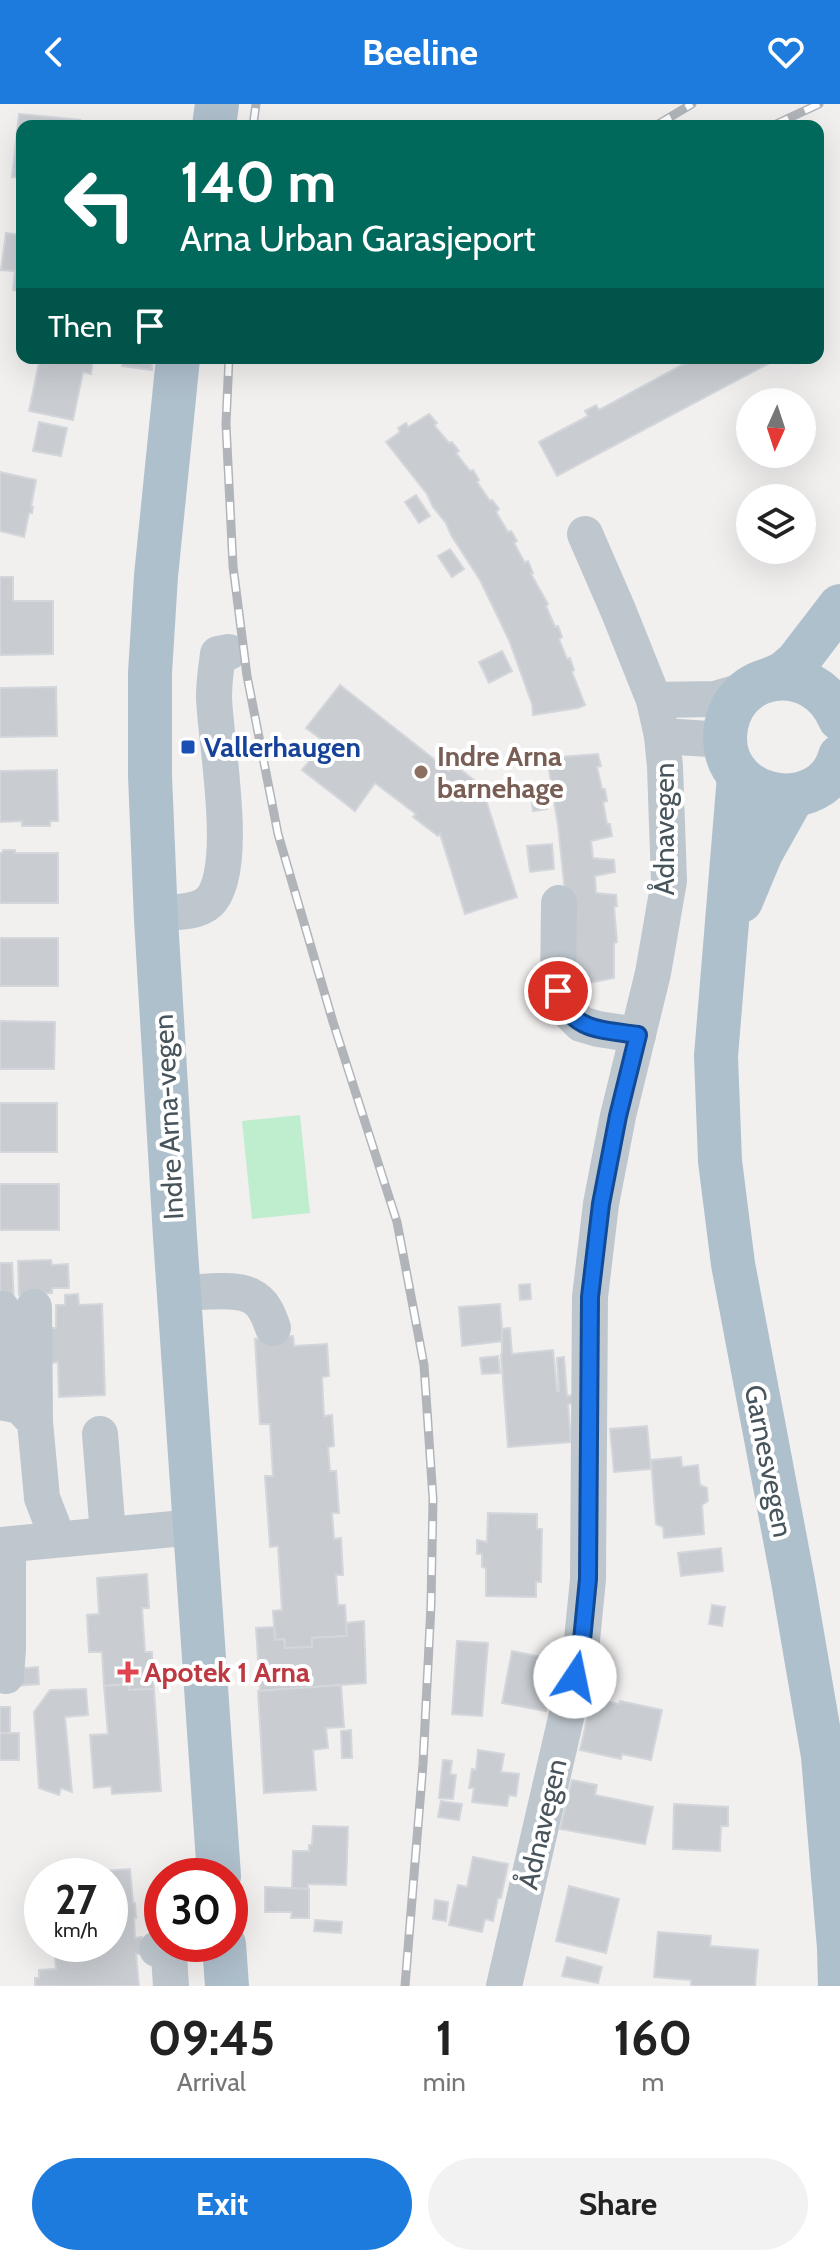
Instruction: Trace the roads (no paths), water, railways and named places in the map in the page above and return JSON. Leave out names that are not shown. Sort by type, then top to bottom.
[{"type":"main road","name":"Indre Arna-vegen","points":[[177,364],[156,576],[150,673],[150,776],[179,1293],[218,1858]]},
{"type":"main road","points":[[757,685],[784,673],[797,662],[840,606]]},
{"type":"main road","points":[[757,685],[785,678],[804,681],[838,702]]},
{"type":"main road","name":"Garnesvegen","points":[[757,685],[735,704],[727,721],[732,758],[726,936],[716,1056],[720,1161],[733,1264],[823,1756],[840,1986]]},
{"type":"main road","points":[[732,758],[754,789],[773,795],[825,777]]},
{"type":"main road","name":"Garnesvegen","points":[[726,936],[761,853],[825,777]]},
{"type":"main road","points":[[225,1962],[227,1986]]},
{"type":"street","name":"Ådnavegen","points":[[504,1986],[582,1640],[588,1579],[590,1297],[601,1204],[618,1116],[653,973],[669,881],[665,767],[654,700],[585,534]]},
{"type":"street","points":[[156,913],[198,909],[207,904],[220,886],[223,790],[214,698],[218,654],[229,652]]},
{"type":"street","points":[[654,700],[715,699],[757,685]]},
{"type":"street","points":[[662,736],[732,758]]},
{"type":"street","points":[[559,903],[558,991],[564,1007],[581,1024],[638,1035]]},
{"type":"street","points":[[179,1293],[233,1292],[252,1296],[267,1311],[273,1328]]},
{"type":"street","points":[[18,1308],[14,1409],[58,1539]]},
{"type":"street","points":[[100,1434],[108,1534]]},
{"type":"street","points":[[6,1676],[8,1649],[4,1545],[195,1527]]},
{"type":"street","points":[[169,1962],[171,1986]]},
{"type":"railway","points":[[254,120],[256,104]]},
{"type":"railway","points":[[665,120],[692,104]]},
{"type":"railway","points":[[785,120],[819,104]]},
{"type":"railway","points":[[229,364],[226,424],[233,566],[247,676],[278,834],[333,1022],[397,1222],[424,1365],[433,1499],[431,1605],[423,1764],[405,1986]]},
{"type":"place","name":"Vallerhaugen","points":[[188,747]]},
{"type":"place","name":"Indre Arna barnehage","points":[[421,772]]},
{"type":"place","name":"Apotek 1 Arna","points":[[128,1672]]}]
